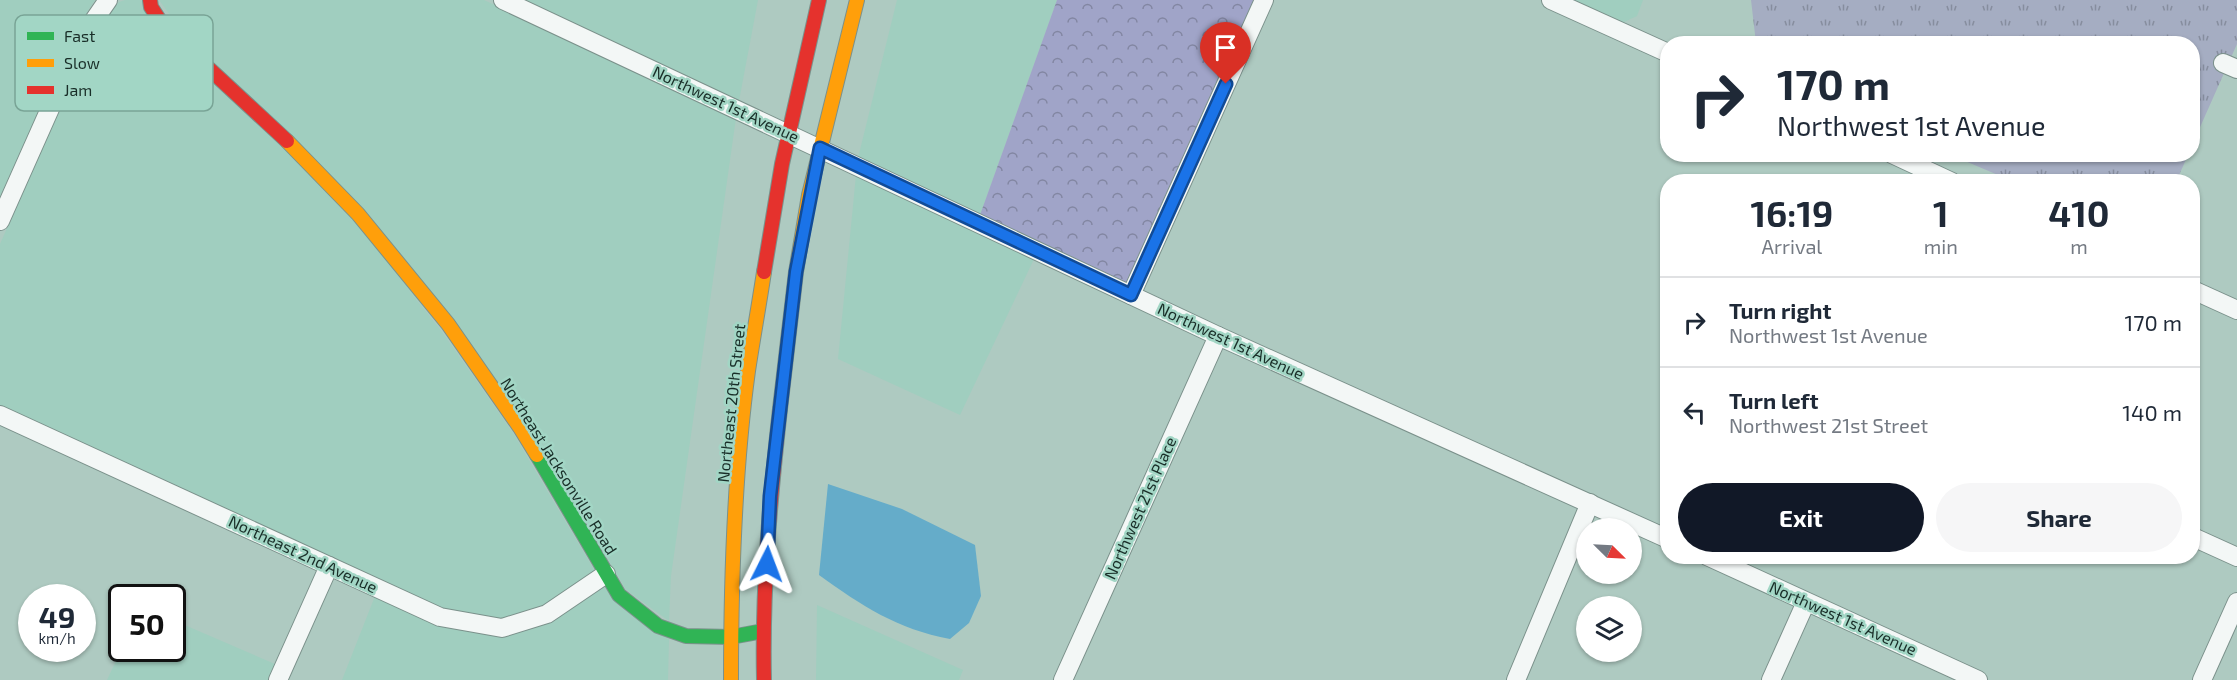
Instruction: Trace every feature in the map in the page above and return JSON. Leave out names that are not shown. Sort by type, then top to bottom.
[{"type":"main road","name":"Northeast Jacksonville Road","points":[[150,0],[158,15]]},
{"type":"main road","name":"Northeast 20th Street","points":[[731,680],[737,495],[748,372],[782,164],[819,0]]},
{"type":"main road","points":[[764,680],[770,496],[796,272],[820,148],[857,0]]},
{"type":"main road","name":"Northeast Jacksonville Road","points":[[213,72],[273,127],[358,214],[448,324],[521,429],[619,595],[658,626],[686,636],[731,637],[764,631]]},
{"type":"street","points":[[98,15],[108,0]]},
{"type":"street","name":"Northwest 1st Avenue","points":[[503,0],[1218,336],[1660,535]]},
{"type":"street","points":[[1131,295],[1264,0]]},
{"type":"street","points":[[1551,0],[1660,49]]},
{"type":"street","points":[[0,220],[49,111]]},
{"type":"street","points":[[1910,162],[1935,174]]},
{"type":"street","points":[[2200,293],[2237,310]]},
{"type":"street","name":"Northwest 21st Place","points":[[1063,680],[1218,336]]},
{"type":"street","name":"Northeast 2nd Avenue","points":[[0,415],[440,617],[502,628],[547,614],[606,574]]},
{"type":"street","points":[[1516,680],[1590,503]]},
{"type":"street","points":[[2200,540],[2237,557]]},
{"type":"street","name":"Northwest 1st Avenue","points":[[1724,564],[1978,680]]},
{"type":"street","points":[[278,680],[329,566]]},
{"type":"street","points":[[1771,680],[1806,602]]},
{"type":"street","points":[[2202,680],[2237,602]]},
{"type":"shaded area","points":[[0,0],[95,0],[85,15],[15,15],[15,111],[39,111],[0,197]]},
{"type":"shaded area","points":[[141,0],[155,15],[108,15],[119,2]]},
{"type":"shaded area","points":[[159,0],[484,0],[736,118],[671,576],[669,621],[626,590],[529,426],[213,68],[213,15],[170,15]]},
{"type":"shaded area","points":[[523,0],[758,0],[739,101]]},
{"type":"shaded area","points":[[897,0],[1057,0],[980,215],[858,158]]},
{"type":"shaded area","points":[[1571,0],[1643,0],[1637,16],[1622,23]]},
{"type":"shaded area","points":[[213,75],[351,219],[440,329],[513,433],[595,571],[542,607],[501,619],[442,609],[0,406],[0,244],[59,111],[213,111]]},
{"type":"shaded area","points":[[856,175],[1034,259],[960,415],[838,359]]},
{"type":"shaded area","points":[[828,484],[902,509],[975,545],[981,596],[969,623],[950,639],[931,635],[881,615],[819,575]]},
{"type":"shaded area","points":[[604,587],[669,639],[668,680],[342,680],[375,596],[506,636],[553,621]]},
{"type":"shaded area","points":[[817,605],[963,670],[959,680],[816,680]]},
{"type":"shaded area","points":[[186,626],[275,664],[268,680],[107,680],[115,662],[186,662]]},
{"type":"green space","points":[[1057,0],[1254,0],[1126,284],[980,215]]},
{"type":"green space","points":[[1751,0],[2237,0],[2237,44],[2200,127],[2200,36],[1755,36]]},
{"type":"green space","points":[[1967,162],[2185,162],[2180,174],[1996,174]]},
{"type":"traffic: fast","points":[[537,455],[619,595],[658,626],[686,636],[731,637],[763,631]]},
{"type":"traffic: slow","points":[[780,409],[796,272],[809,195],[857,0]]},
{"type":"traffic: slow","points":[[287,141],[358,214],[448,324],[537,455]]},
{"type":"traffic: slow","points":[[731,680],[733,564],[739,448],[748,371],[764,272]]},
{"type":"traffic: jam","points":[[150,0],[156,15]]},
{"type":"traffic: jam","points":[[764,272],[782,164],[819,0]]},
{"type":"traffic: jam","points":[[213,72],[287,141]]},
{"type":"traffic: jam","points":[[764,680],[764,612],[768,544],[780,409]]},
{"type":"route","points":[[767,564],[770,496],[796,272],[809,195],[820,148],[1131,295],[1226,84]]}]
